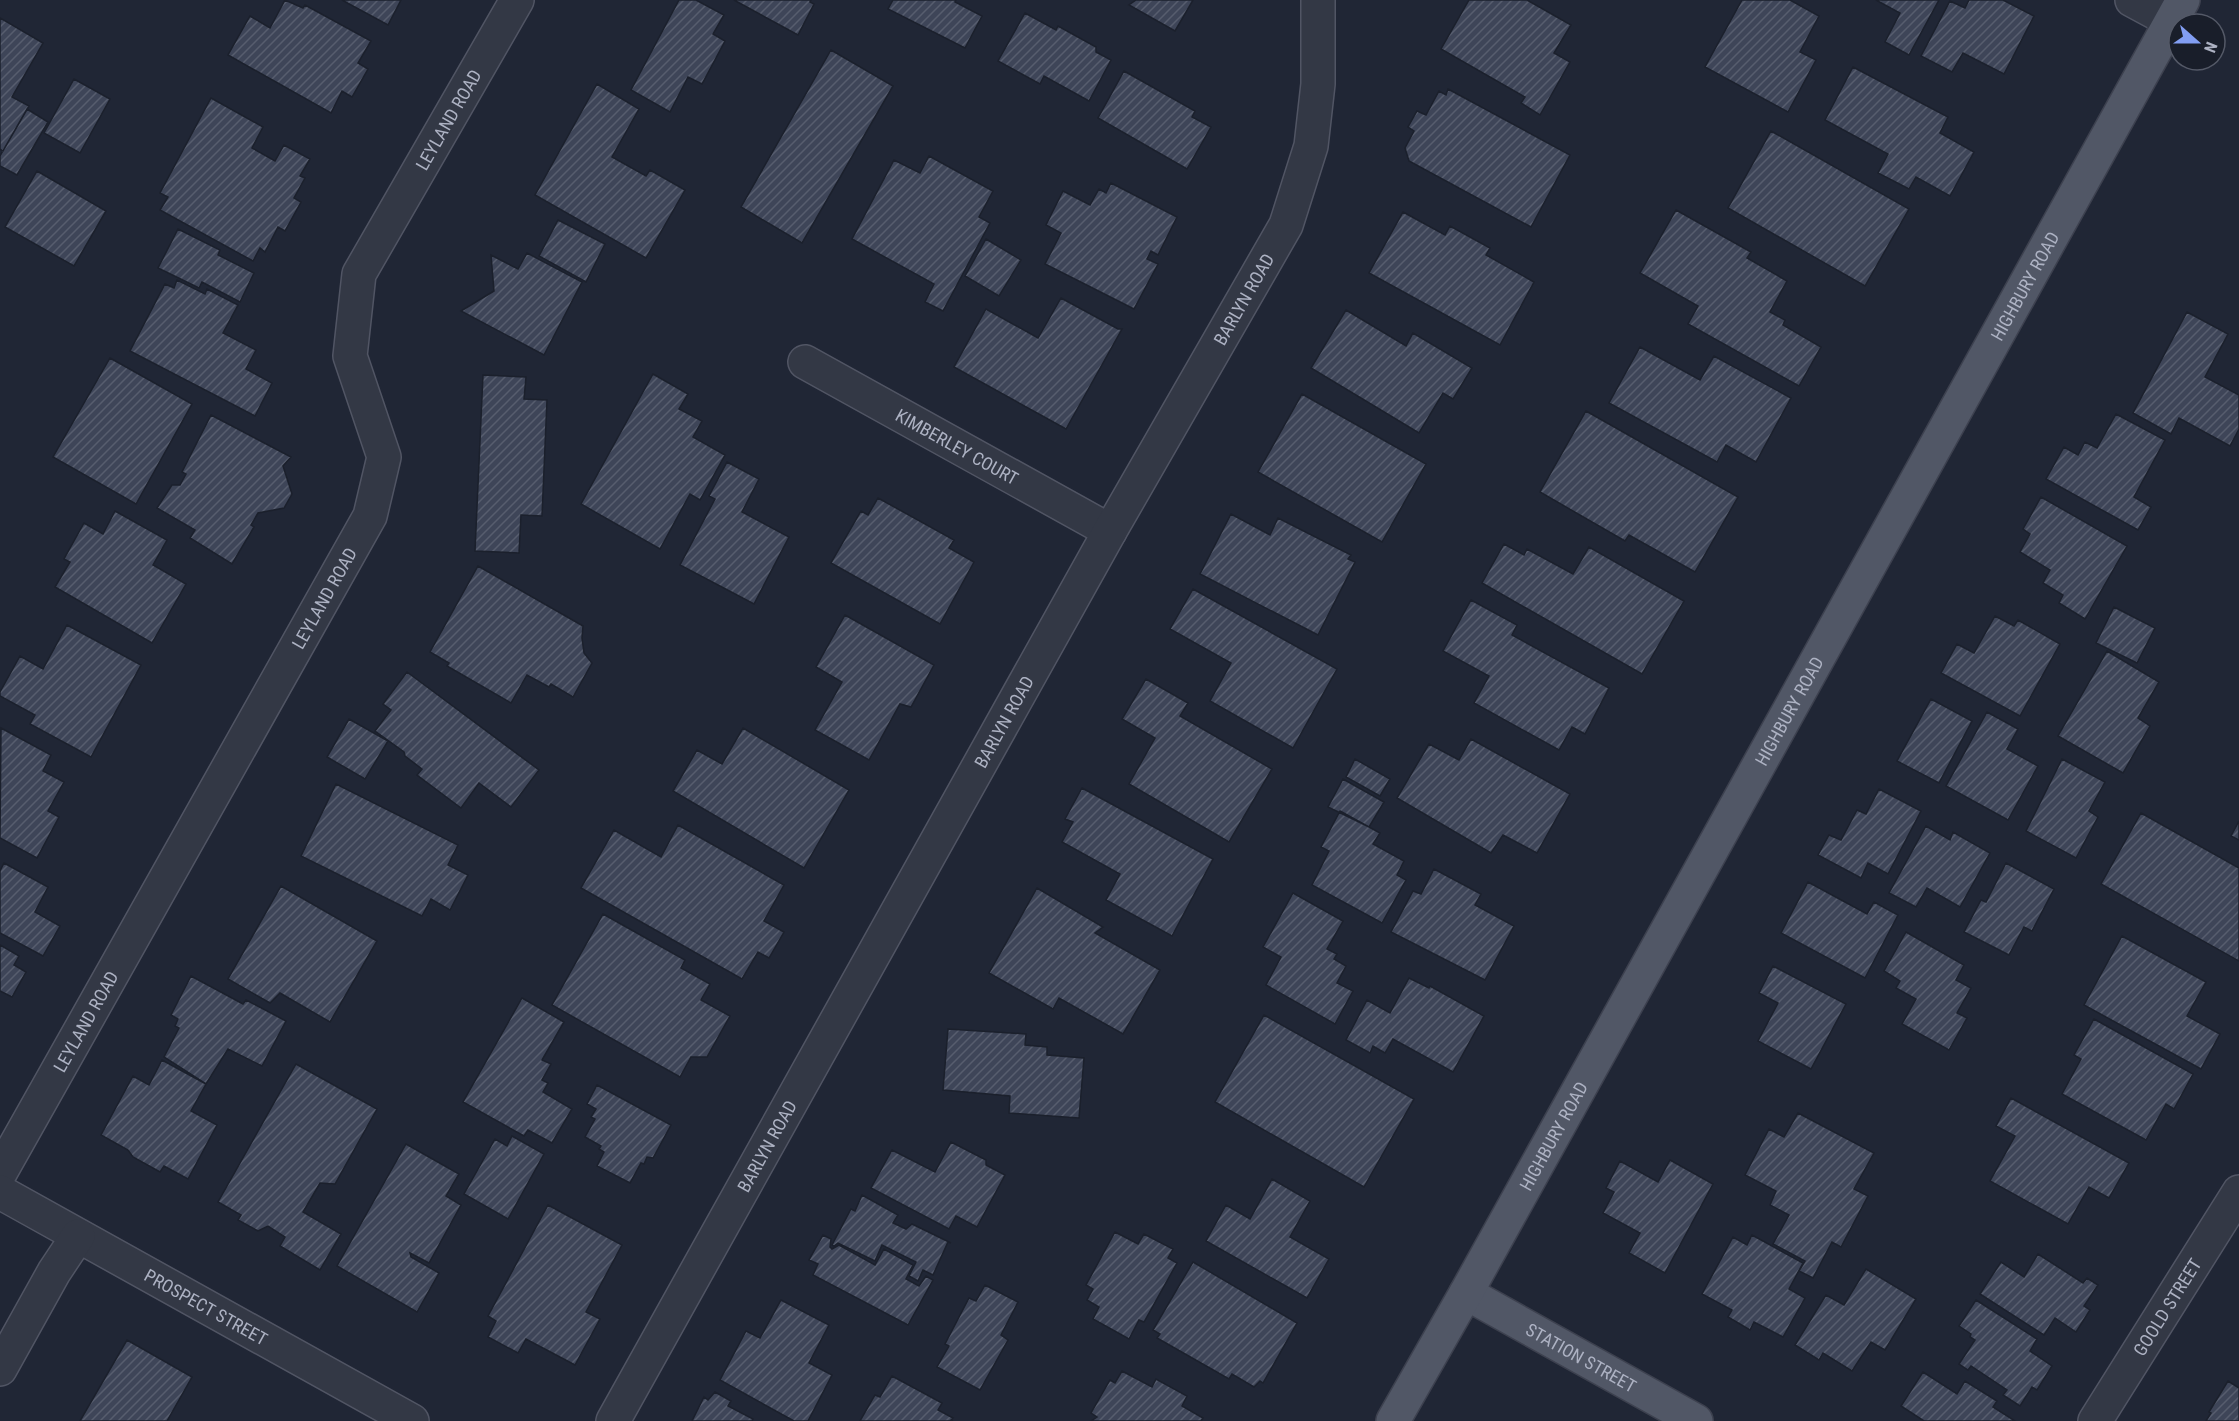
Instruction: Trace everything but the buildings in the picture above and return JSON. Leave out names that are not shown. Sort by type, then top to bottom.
[{"type":"main road","name":"HIGHBURY ROAD","points":[[1393,1421],[2177,11]]},
{"type":"main road","name":"STATION STREET","points":[[1466,1293],[1696,1421]]},
{"type":"street","name":"LEYLAND ROAD","points":[[0,1173],[370,516],[384,457],[350,356],[360,274],[517,0]]},
{"type":"street","name":"BARLYN ROAD","points":[[613,1421],[1110,531],[1286,225],[1311,146],[1318,84],[1318,0]]},
{"type":"street","points":[[2133,0],[2177,11]]},
{"type":"street","name":"KIMBERLEY COURT","points":[[805,362],[1110,531]]},
{"type":"street","name":"PROSPECT STREET","points":[[0,1192],[412,1421]]},
{"type":"street","name":"GOOLD STREET","points":[[2095,1421],[2239,1192]]},
{"type":"street","points":[[0,1370],[54,1272],[78,1236]]}]
